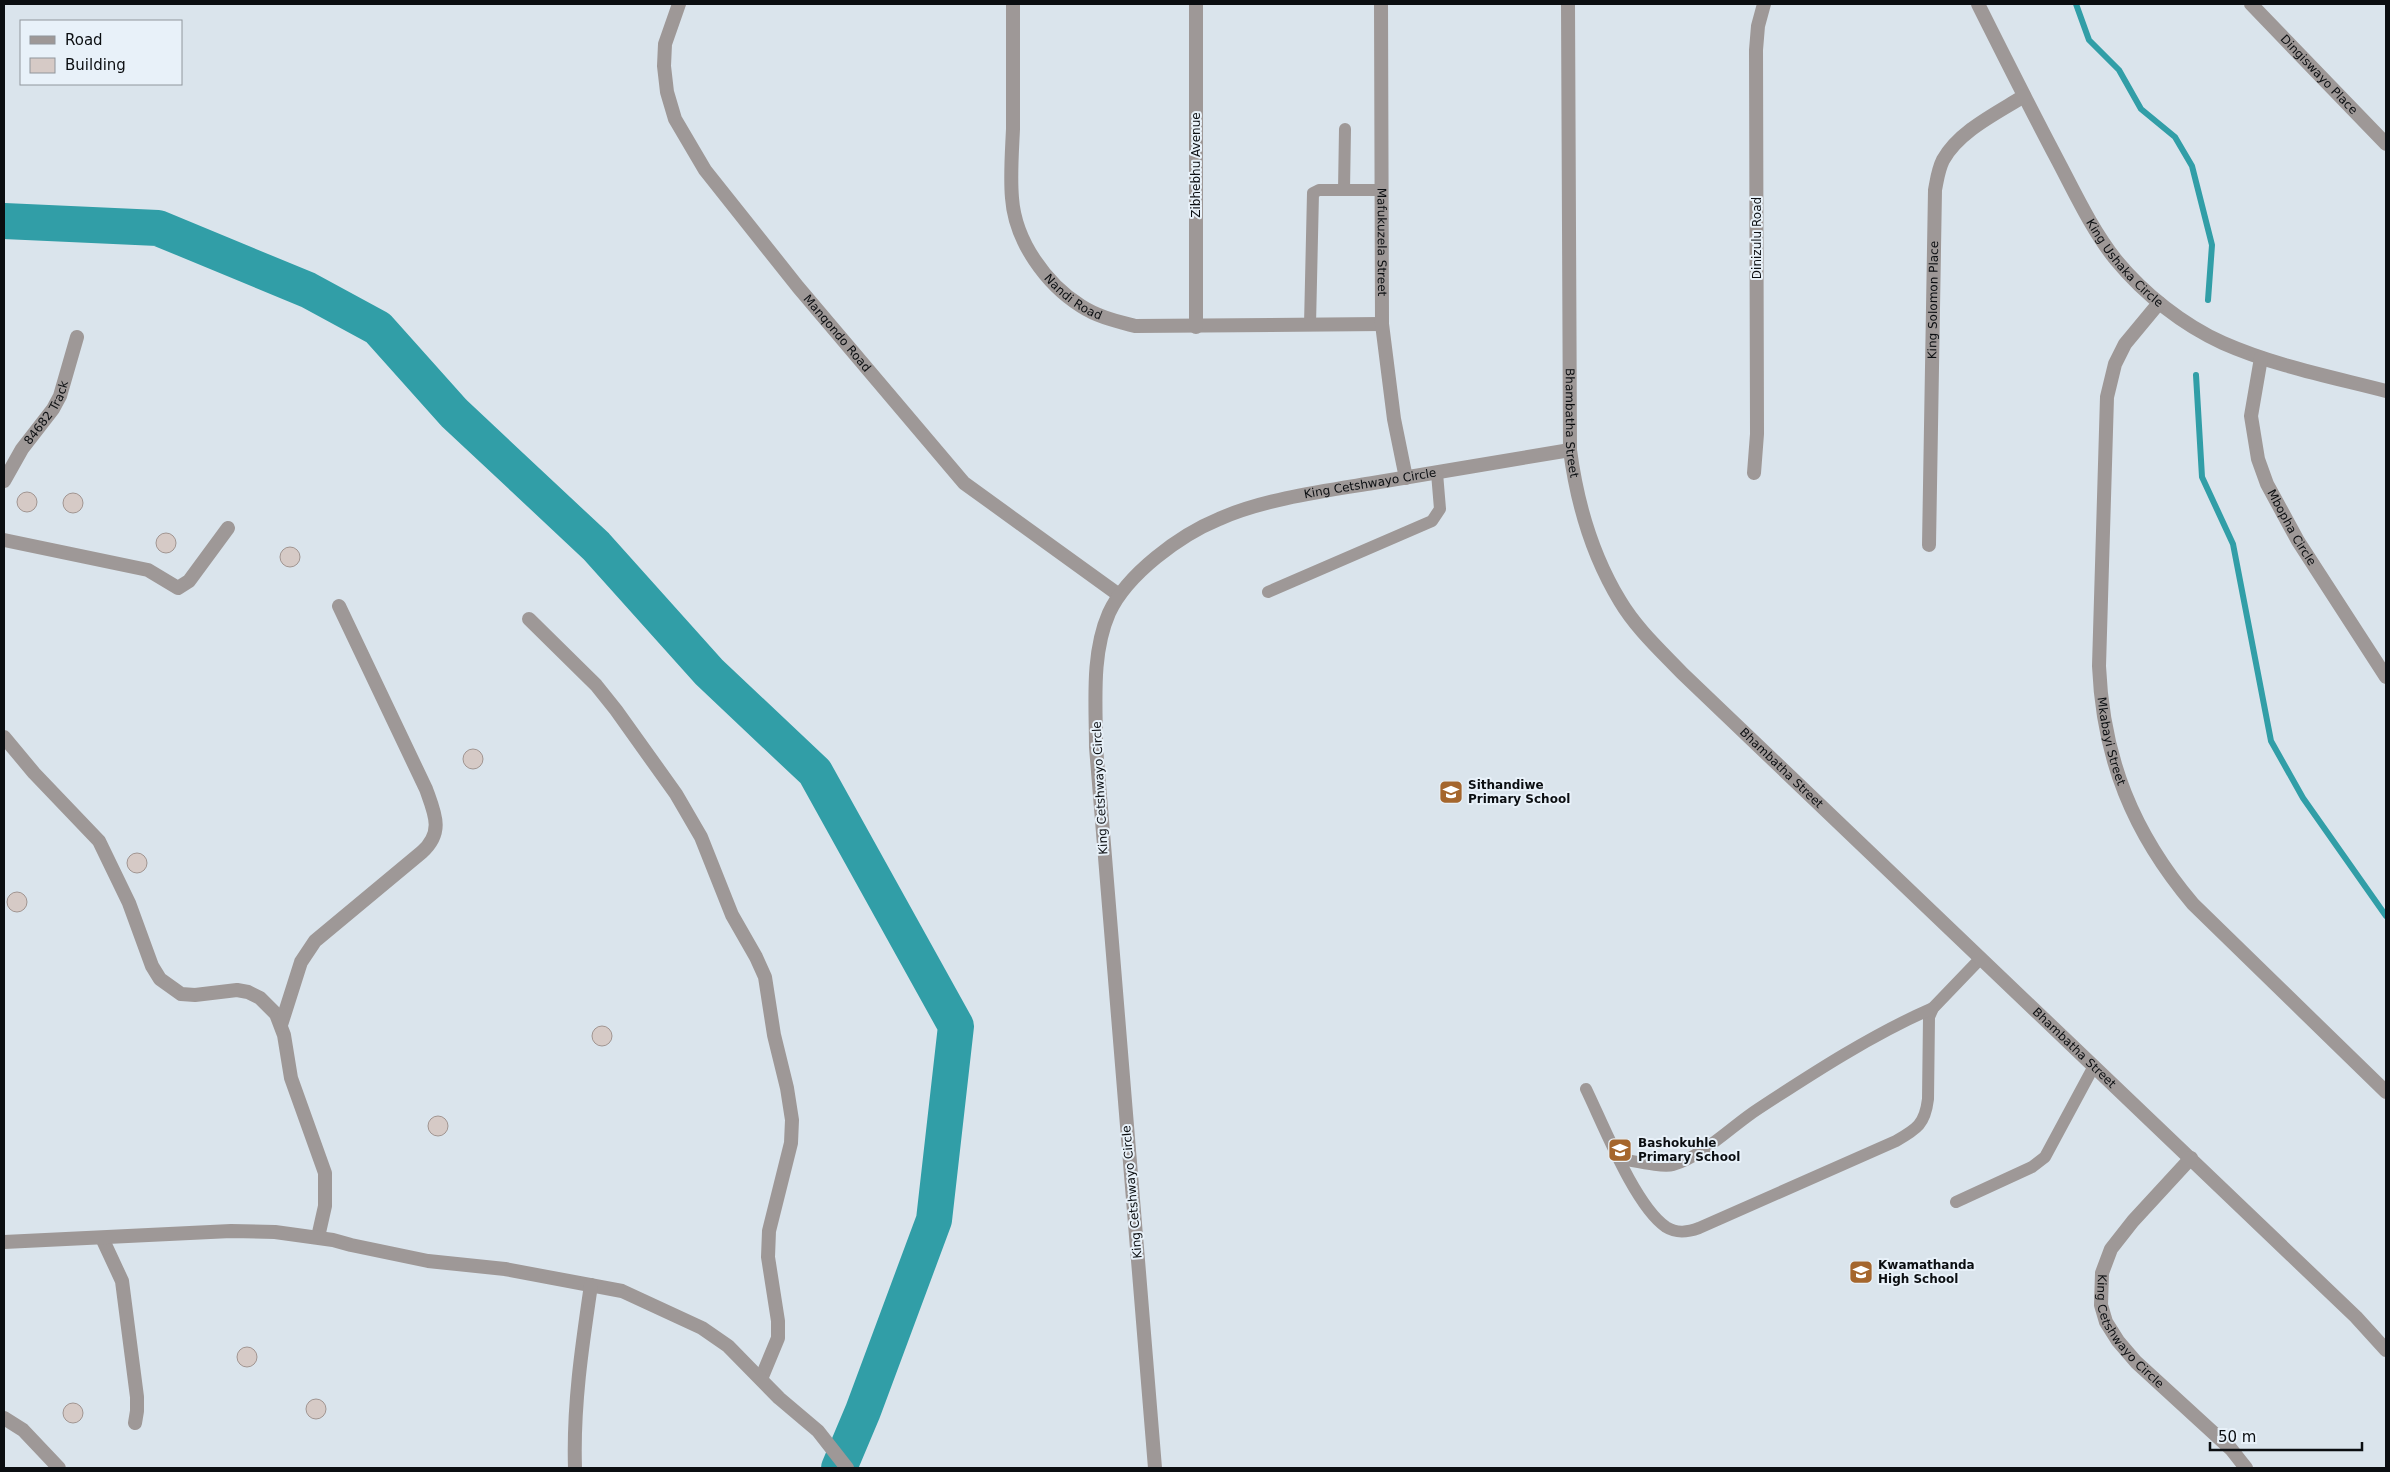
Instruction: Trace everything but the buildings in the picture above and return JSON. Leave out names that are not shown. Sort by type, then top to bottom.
[{"type":"street","name":"Manqondo Road","points":[[679,4],[665,44],[664,66],[667,92],[675,119],[705,170],[798,287],[964,483],[1119,595]]},
{"type":"street","name":"Nandi Road","points":[[1013,4],[1012,199],[1020,230],[1030,254],[1045,275],[1065,294],[1082,307],[1105,318],[1135,326],[1382,324]]},
{"type":"street","name":"Zibhebhu Avenue","points":[[1196,4],[1196,327]]},
{"type":"street","name":"Mafukuzela Street","points":[[1381,4],[1382,324],[1394,419],[1406,478]]},
{"type":"street","name":"Bhambatha Street","points":[[1568,4],[1570,450],[1579,502],[1593,545],[1620,602],[1648,638],[1682,673],[2191,1158],[2356,1317],[2386,1350]]},
{"type":"street","name":"Dinizulu Road","points":[[1754,473],[1757,434],[1756,50],[1758,26],[1764,4]]},
{"type":"street","name":"King Ushaka Circle","points":[[1978,4],[2024,96],[2100,236],[2116,260],[2159,303],[2222,342],[2261,358],[2386,391]]},
{"type":"street","name":"Dingiswayo Place","points":[[2252,4],[2386,144]]},
{"type":"street","name":"King Solomon Place","points":[[1929,545],[1935,190],[1939,170],[1958,142],[1992,116],[2024,96]]},
{"type":"street","name":"Mkabayi Street","points":[[2159,303],[2124,344],[2115,364],[2107,397],[2100,666],[2101,699],[2115,767],[2128,804],[2142,833],[2175,884],[2214,925],[2386,1092]]},
{"type":"street","name":"84682 Track","points":[[4,482],[22,449],[53,409],[60,396],[77,337]]},
{"type":"street","name":"Mbopha Circle","points":[[2261,358],[2251,416],[2258,459],[2267,484],[2298,541],[2386,677]]},
{"type":"street","name":"King Cetshwayo Circle","points":[[1155,1468],[1096,748],[1096,682],[1102,636],[1109,614],[1119,595],[1168,549],[1192,532],[1218,519],[1245,509],[1406,478],[1570,450]]},
{"type":"street","points":[[4,540],[148,570],[178,588],[189,581],[228,528]]},
{"type":"street","points":[[282,1025],[301,962],[311,946],[422,852],[435,836],[436,825],[433,809],[426,789],[339,606]]},
{"type":"street","points":[[529,618],[596,685],[676,794],[701,837],[732,915],[765,977],[777,1051],[788,1088],[792,1120],[791,1143],[769,1231],[768,1258],[778,1321],[778,1338],[761,1379]]},
{"type":"street","points":[[4,737],[34,773],[99,841],[129,903],[152,966],[160,979],[181,994],[195,995],[219,990],[248,992],[271,1007],[282,1025],[291,1078],[324,1173],[326,1206],[318,1237]]},
{"type":"street","name":"King Cetshwayo Circle","points":[[2191,1158],[2133,1221],[2111,1249],[2102,1273],[2101,1305],[2106,1322],[2118,1341],[2136,1362],[2231,1449],[2246,1468]]},
{"type":"street","points":[[4,1242],[231,1231],[276,1232],[318,1237],[428,1261],[505,1269],[622,1291],[702,1328],[728,1346],[778,1398],[818,1431],[847,1468]]},
{"type":"street","points":[[102,1238],[122,1281],[136,1397],[137,1411],[134,1423]]},
{"type":"street","points":[[575,1468],[574,1424],[578,1368],[591,1285]]},
{"type":"street","points":[[4,1418],[23,1430],[59,1468]]},
{"type":"lane","points":[[1344,190],[1345,129]]},
{"type":"lane","points":[[1310,325],[1311,198],[1319,190],[1381,190]]},
{"type":"lane","points":[[1268,592],[1432,521],[1440,509],[1437,473]]},
{"type":"lane","points":[[1620,1159],[1663,1166],[1673,1165],[1702,1150],[1758,1109],[1814,1074],[1902,1021],[1932,1008],[1980,958]]},
{"type":"lane","points":[[1586,1089],[1632,1184],[1654,1216],[1667,1227],[1677,1231],[1688,1232],[1896,1141],[1912,1132],[1921,1123],[1926,1112],[1929,1017],[1932,1008]]},
{"type":"lane","points":[[1956,1202],[2032,1167],[2045,1157],[2094,1066]]},
{"type":"waterway","points":[[2076,4],[2089,40],[2119,70],[2141,109],[2175,137],[2192,166],[2212,245],[2208,300]]},
{"type":"waterway","points":[[4,221],[158,228],[308,290],[378,328],[454,413],[596,546],[709,672],[815,772],[956,1026],[934,1220],[863,1411],[839,1468]]},
{"type":"waterway","points":[[2196,375],[2202,477],[2233,544],[2271,741],[2303,798],[2386,916]]},
{"type":"place","name":"Sithandiwe Primary School","points":[[1451,792]]},
{"type":"place","name":"Bashokuhle Primary School","points":[[1620,1150]]},
{"type":"place","name":"Kwamathanda High School","points":[[1861,1272]]}]
